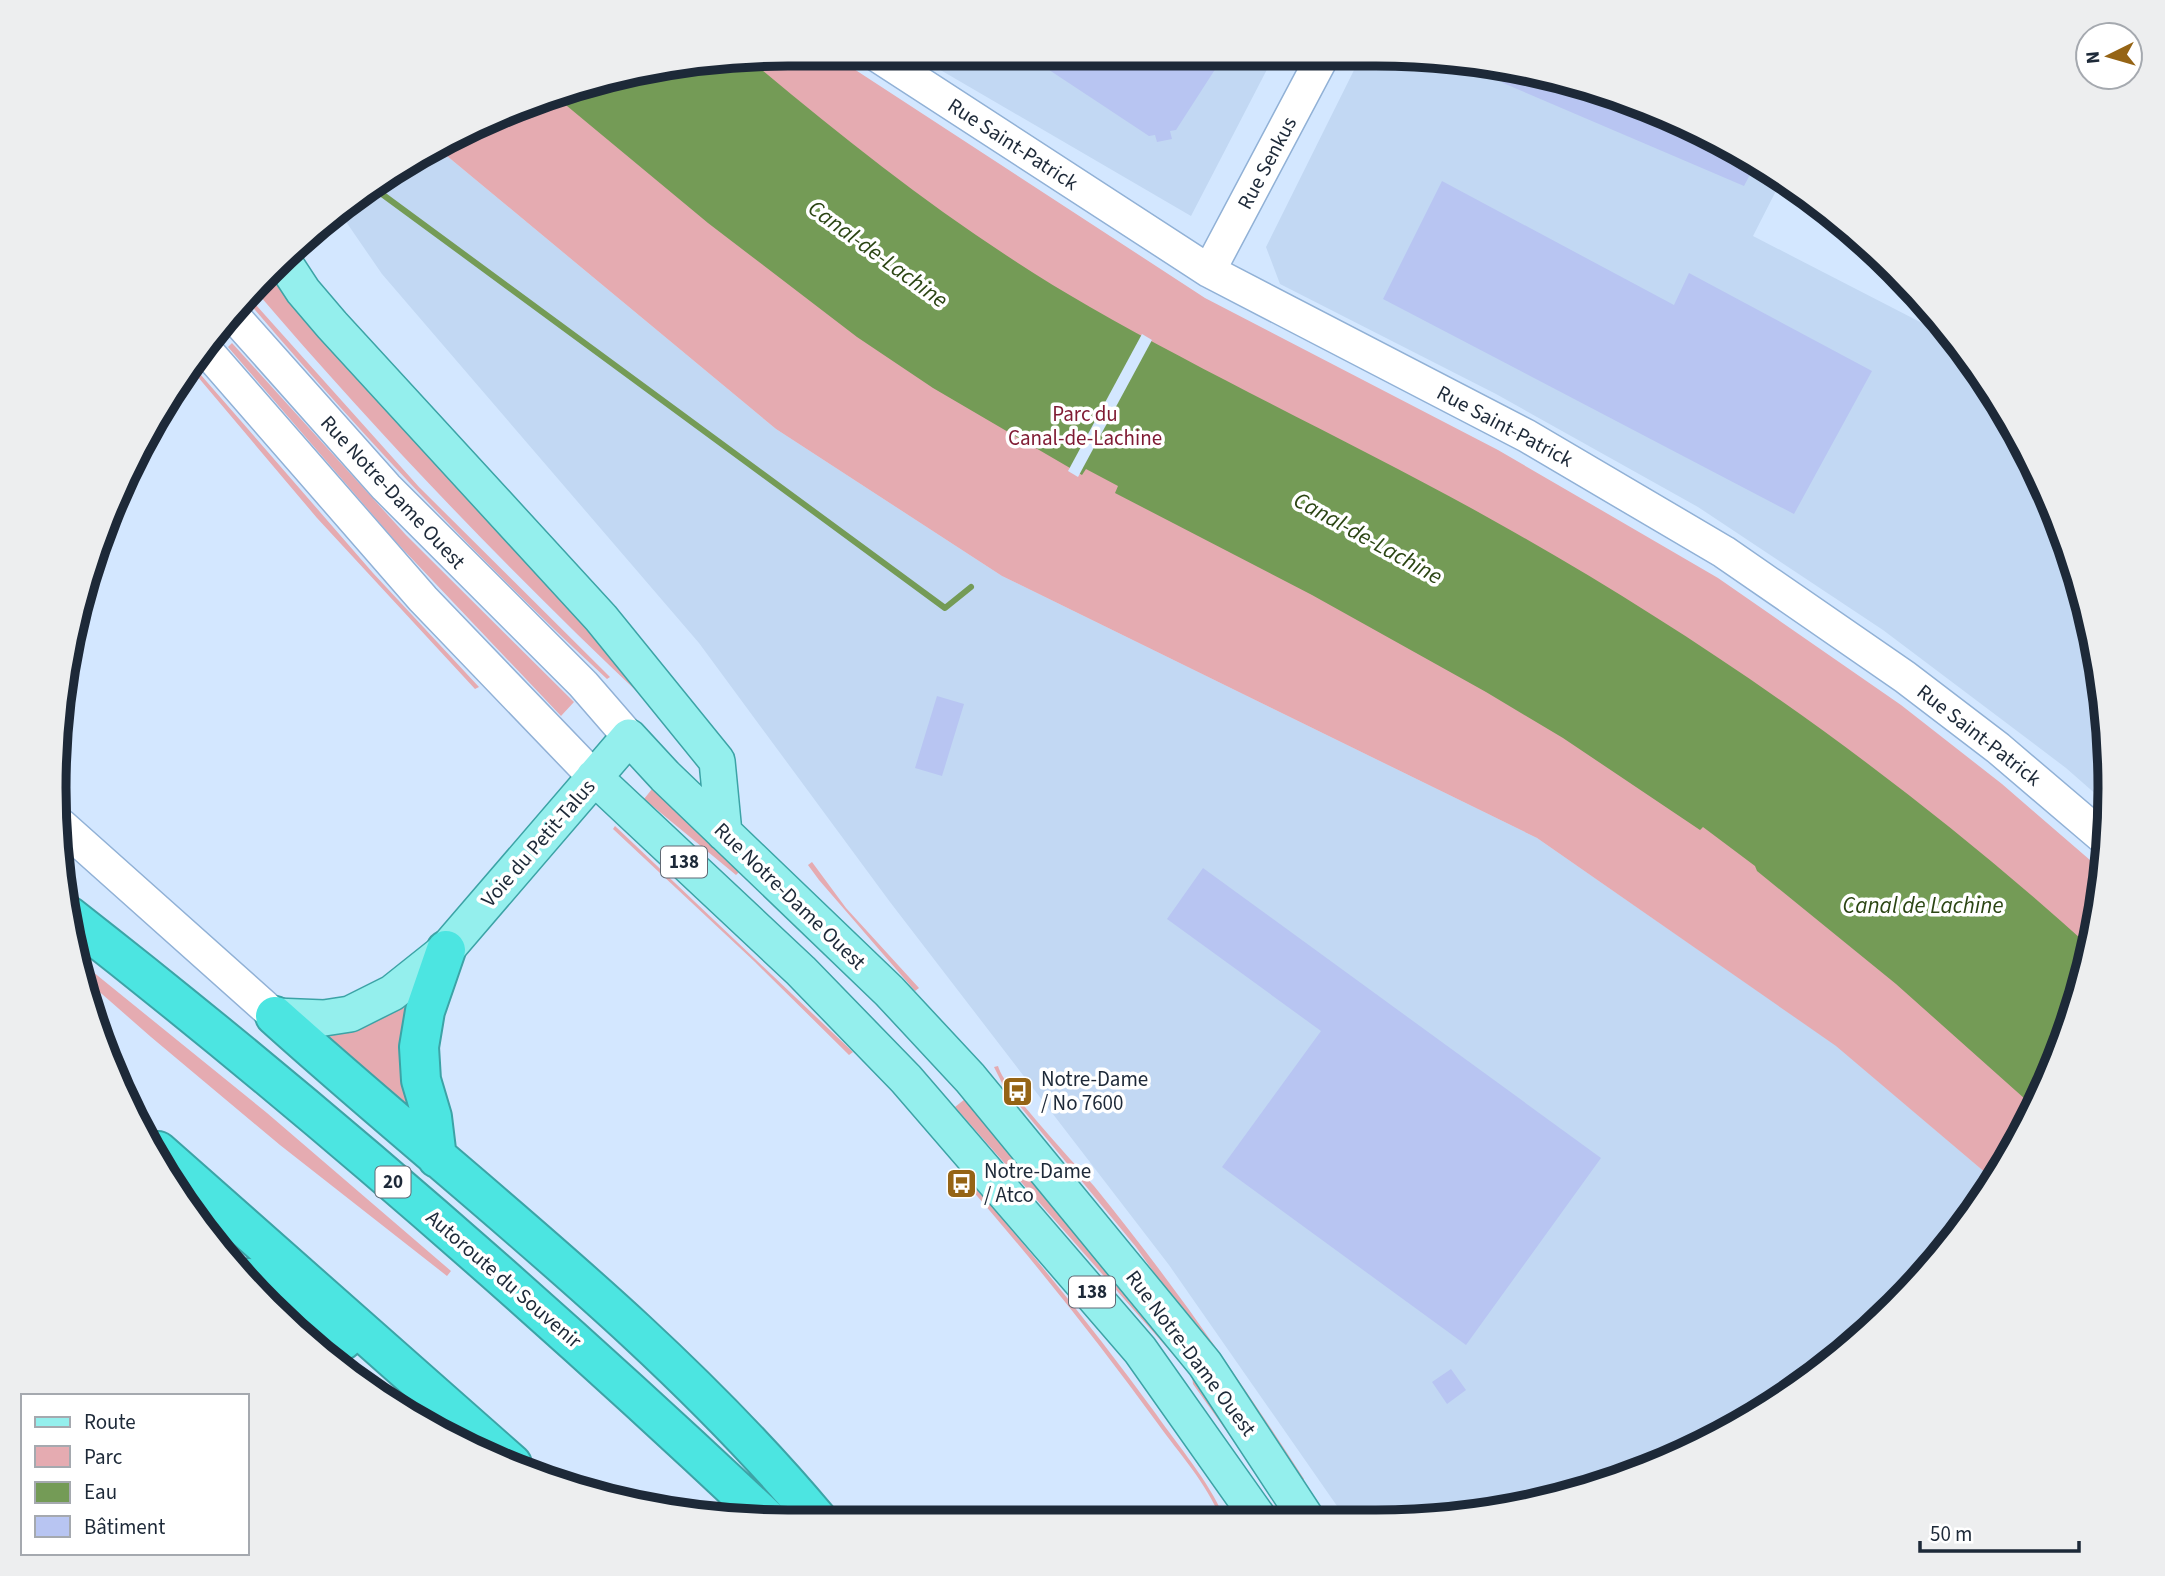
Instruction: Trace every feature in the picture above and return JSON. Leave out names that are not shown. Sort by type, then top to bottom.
[{"type":"highway","name":"Autoroute du Souvenir","points":[[79,924],[278,1085],[493,1267],[756,1509]]},
{"type":"highway","points":[[437,1158],[432,1117],[421,1080],[419,1046],[425,1011],[446,950]]},
{"type":"highway","points":[[275,1016],[697,1387],[762,1453],[810,1510]]},
{"type":"highway","points":[[172,1163],[488,1444]]},
{"type":"highway","points":[[276,1296],[454,1414]]},
{"type":"main road","name":"Rue Saint-Patrick","points":[[893,66],[1209,271],[1527,436],[1724,552],[1905,677],[1998,748],[2097,832]]},
{"type":"main road","name":"Rue Senkus","points":[[1209,271],[1318,66]]},
{"type":"main road","points":[[288,268],[303,291],[332,325],[630,651],[717,761],[724,833]]},
{"type":"main road","name":"Rue Notre-Dame Ouest","points":[[238,321],[386,487],[583,684],[665,776],[942,1045],[1034,1151],[1205,1364],[1300,1510]]},
{"type":"main road","name":"Rue Notre-Dame Ouest","points":[[211,356],[423,600],[594,777],[791,962],[906,1079],[1140,1349],[1253,1510]]},
{"type":"main road","name":"Voie du Petit-Talus","points":[[275,1016],[324,1018],[361,1010],[392,993],[446,950],[629,737]]},
{"type":"main road","points":[[68,831],[275,1016]]},
{"type":"shaded area","points":[[934,66],[1269,66],[1191,216]]},
{"type":"shaded area","points":[[1356,66],[1424,68],[1471,73],[1564,91],[1653,121],[1738,163],[1778,188],[1753,236],[1932,328],[1977,387],[2002,427],[2044,512],[2074,601],[2092,694],[2097,741],[2098,796],[2066,768],[1883,630],[1698,507],[1496,394],[1280,284],[1266,247]]},
{"type":"shaded area","points":[[444,154],[776,429],[1002,576],[1537,838],[1837,1046],[1987,1174],[1919,1264],[1853,1330],[1778,1388],[1696,1435],[1609,1471],[1518,1496],[1424,1508],[1340,1510],[1169,1265],[890,902],[699,643],[382,274],[345,220],[387,188]]},
{"type":"green space","name":"Parc du Canal-de-Lachine","points":[[849,66],[1205,298],[1498,450],[1718,578],[1901,705],[2002,784],[2094,863],[2085,929],[2060,1020],[2044,1064],[2002,1149],[1987,1174],[1836,1046],[1537,838],[1002,576],[776,429],[444,154],[512,121],[601,91],[647,80],[741,68]]},
{"type":"green space","points":[[278,278],[518,546],[648,702],[545,603],[445,501],[261,297]]},
{"type":"green space","points":[[254,303],[419,487],[610,677],[607,679],[512,588],[420,494],[252,306]]},
{"type":"green space","points":[[232,343],[406,535],[574,702],[561,716],[397,543],[228,347]]},
{"type":"green space","points":[[199,372],[373,573],[479,687],[475,689],[317,518],[197,375]]},
{"type":"green space","points":[[652,789],[739,872],[736,875],[644,799]]},
{"type":"green space","points":[[615,826],[853,1052],[849,1055],[755,962],[613,829]]},
{"type":"green space","points":[[812,862],[846,908],[919,988],[915,991],[819,880],[808,865]]},
{"type":"green space","points":[[90,969],[267,1113],[451,1271],[447,1276],[280,1145],[95,988]]},
{"type":"green space","points":[[408,1000],[417,1118],[325,1035],[363,1028]]},
{"type":"green space","points":[[998,1066],[1026,1108],[1094,1186],[1177,1293],[1304,1479],[1301,1481],[1136,1247],[1004,1087],[994,1067]]},
{"type":"green space","points":[[965,1099],[1175,1347],[1246,1447],[1240,1450],[1193,1384],[1192,1376],[955,1107]]},
{"type":"green space","points":[[968,1179],[1041,1265],[1111,1354],[1193,1464],[1220,1510],[1216,1510],[1200,1481],[1112,1362],[965,1182]]},
{"type":"water","name":"Canal de Lachine","points":[[759,67],[830,126],[957,222],[1045,280],[1142,336],[1512,531],[1665,623],[1739,672],[1884,776],[2023,888],[2082,940],[2060,1020],[2027,1101],[1896,984],[1757,871],[1755,866],[1703,827],[1700,830],[1563,738],[1486,692],[1312,595],[1115,493],[1118,486],[1086,469],[1082,475],[933,388],[857,337],[708,223],[563,103],[647,80]]},
{"type":"pier","points":[[1142,334],[1152,340],[1078,477],[1068,471]]},
{"type":"building","points":[[1043,66],[1217,66],[1176,130],[1170,131],[1172,139],[1157,142],[1155,135],[1149,136]]},
{"type":"building","points":[[1498,77],[1564,91],[1609,105],[1696,141],[1752,171],[1744,186],[1503,83]]},
{"type":"building","points":[[1442,181],[1674,305],[1689,273],[1872,371],[1794,514],[1383,299]]},
{"type":"building","points":[[937,696],[964,704],[942,776],[915,768]]},
{"type":"building","points":[[1203,868],[1601,1158],[1466,1345],[1222,1167],[1321,1031],[1167,919]]},
{"type":"building","points":[[1451,1369],[1466,1390],[1447,1404],[1432,1382]]},
{"type":"waterway","points":[[380,193],[945,608],[971,587]]},
{"type":"place","name":"Notre-Dame / No 7600","points":[[1018,1091]]},
{"type":"place","name":"Notre-Dame / Atco","points":[[961,1183]]},
{"type":"water label","name":"Canal-de-Lachine","points":[[878,254]]},
{"type":"water label","name":"Canal-de-Lachine","points":[[1368,538]]}]
